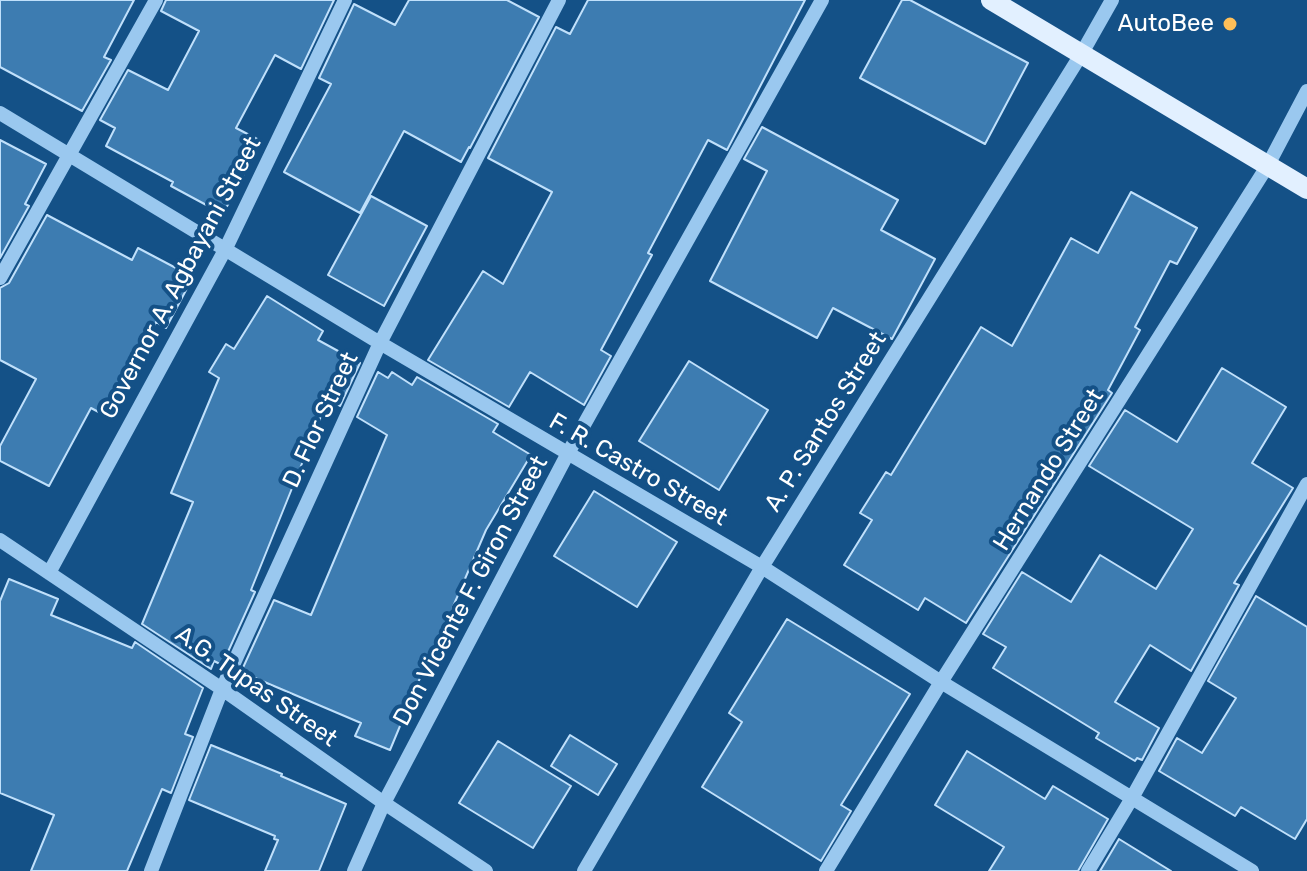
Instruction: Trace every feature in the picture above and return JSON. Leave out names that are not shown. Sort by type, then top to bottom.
[{"type":"main road","points":[[991,0],[1307,189]]},
{"type":"street","points":[[0,278],[156,0]]},
{"type":"street","name":"Governor A. Agbayani Street","points":[[49,573],[226,248],[345,0]]},
{"type":"street","name":"D. Flor Street","points":[[151,871],[222,689],[380,343],[559,0]]},
{"type":"street","name":"Don Vicente F. Giron Street","points":[[354,871],[384,803],[567,455],[822,0]]},
{"type":"street","name":"A. P. Santos Street","points":[[584,871],[762,567],[1112,0]]},
{"type":"street","name":"Hernando Street","points":[[826,871],[941,682],[1268,165],[1307,91]]},
{"type":"street","name":"F. R. Castro Street","points":[[0,113],[567,455],[762,567],[941,682],[1252,871]]},
{"type":"street","points":[[1088,871],[1307,484]]},
{"type":"street","name":"A.G. Tupas Street","points":[[0,540],[486,871]]},
{"type":"building","points":[[0,0],[134,0],[104,57],[111,60],[82,111],[0,67]]},
{"type":"building","points":[[166,0],[334,0],[301,69],[275,55],[236,128],[261,141],[223,214],[171,186],[173,182],[106,146],[115,128],[100,120],[128,70],[168,90],[199,31],[161,11]]},
{"type":"building","points":[[409,0],[507,0],[539,17],[461,162],[404,131],[360,213],[284,172],[331,84],[319,78],[354,4],[395,25]]},
{"type":"building","points":[[588,0],[805,0],[727,150],[708,140],[601,350],[611,356],[584,405],[530,372],[509,407],[428,360],[483,271],[503,284],[552,192],[488,158],[556,27],[570,34]]},
{"type":"building","points":[[902,0],[910,0],[1028,63],[985,144],[860,78]]},
{"type":"building","points":[[762,127],[898,200],[881,230],[935,259],[892,339],[833,308],[817,338],[710,281],[767,171],[744,159]]},
{"type":"building","points":[[0,140],[46,164],[25,204],[29,206],[0,258]]},
{"type":"building","points":[[1131,192],[1197,228],[1177,264],[1170,261],[1135,327],[1140,330],[1108,390],[1112,393],[966,623],[925,598],[918,610],[844,565],[872,520],[860,513],[886,472],[891,475],[981,327],[1012,346],[1071,238],[1098,253]]},
{"type":"building","points":[[371,196],[427,226],[384,306],[328,275]]},
{"type":"building","points":[[47,215],[132,260],[138,248],[193,277],[166,328],[156,322],[106,416],[91,408],[49,486],[0,461],[0,446],[36,379],[0,360],[0,288],[9,283]]},
{"type":"building","points":[[267,296],[323,331],[318,340],[360,363],[340,406],[328,399],[251,590],[255,592],[222,665],[214,661],[211,669],[142,624],[193,502],[171,493],[219,378],[209,372],[226,344],[234,349]]},
{"type":"building","points":[[689,361],[768,410],[719,490],[639,441]]},
{"type":"building","points":[[1222,368],[1286,407],[1252,463],[1293,488],[1234,583],[1239,585],[1191,671],[1150,645],[1115,702],[1159,728],[1142,760],[1137,758],[1135,761],[1096,738],[1099,733],[993,668],[1006,647],[983,634],[1022,572],[1071,602],[1100,555],[1156,589],[1193,529],[1089,466],[1125,410],[1177,442]]},
{"type":"building","points":[[378,372],[388,378],[392,372],[412,385],[417,377],[498,424],[493,432],[531,455],[486,530],[452,609],[460,612],[441,658],[430,654],[390,750],[355,736],[361,723],[241,672],[274,600],[311,615],[387,435],[357,417]]},
{"type":"building","points":[[594,491],[677,542],[637,607],[554,556]]},
{"type":"building","points":[[9,579],[58,599],[51,615],[132,648],[135,642],[203,688],[185,734],[193,737],[171,793],[162,789],[127,871],[31,871],[54,815],[0,793],[0,601]]},
{"type":"building","points":[[1256,596],[1307,627],[1307,819],[1295,839],[1241,807],[1235,816],[1159,771],[1177,738],[1202,753],[1236,698],[1208,681]]},
{"type":"building","points":[[787,619],[910,694],[841,805],[851,811],[821,861],[702,787],[742,722],[729,713]]},
{"type":"building","points":[[570,735],[617,764],[598,795],[551,766]]},
{"type":"building","points":[[498,741],[571,786],[533,848],[459,803]]},
{"type":"building","points":[[211,745],[346,804],[319,871],[265,871],[278,840],[274,839],[275,836],[189,800]]},
{"type":"building","points":[[967,751],[1045,799],[1053,786],[1108,819],[1078,871],[989,871],[1004,847],[935,805]]},
{"type":"building","points":[[1119,839],[1171,871],[1100,871]]},
{"type":"place","name":"AutoBee","points":[[1230,24]]}]
